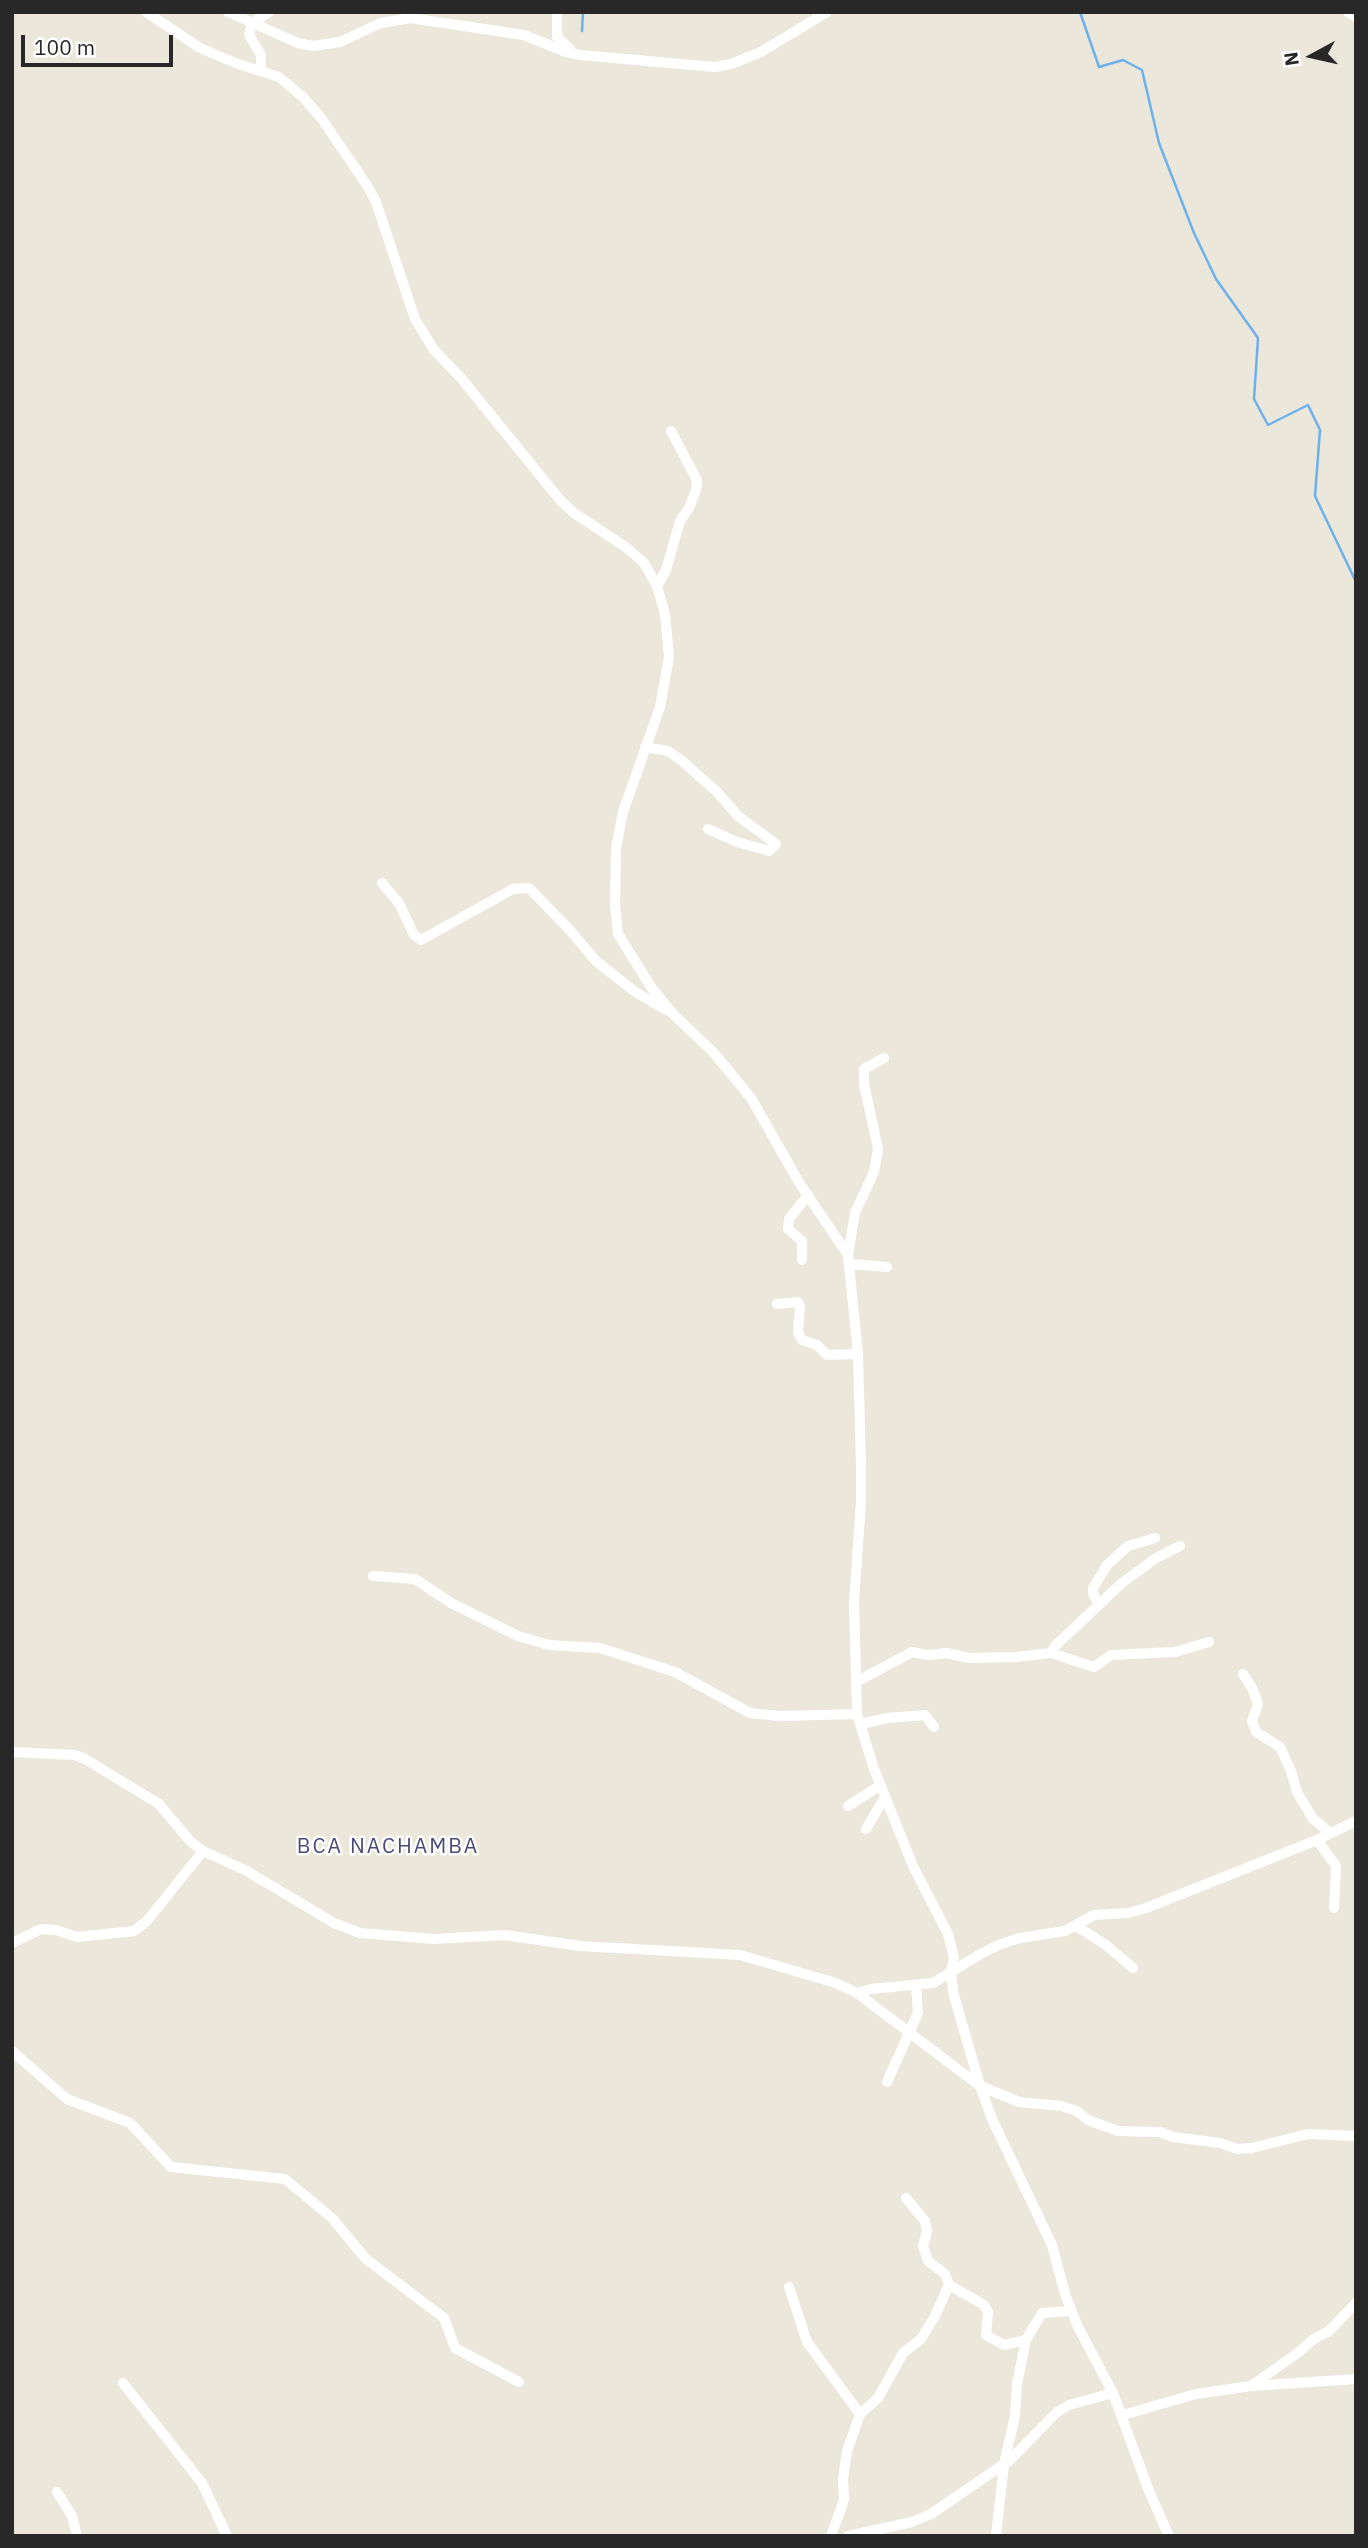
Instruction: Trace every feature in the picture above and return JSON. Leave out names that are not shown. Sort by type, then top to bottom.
[{"type":"street","points":[[146,12],[201,48],[279,77],[303,97],[322,119],[376,202],[415,318],[434,351],[461,378],[560,500],[644,563],[657,586],[666,614],[669,657],[660,707],[624,812],[616,848],[616,924],[624,945],[672,1013],[714,1053],[751,1098],[849,1259],[887,1267]]},
{"type":"street","points":[[229,12],[298,43],[313,46],[340,42],[381,23],[410,18],[524,35],[580,55],[699,67],[723,66],[761,52],[827,12]]},
{"type":"street","points":[[261,71],[261,55],[249,35],[252,23],[270,12]]},
{"type":"street","points":[[557,12],[557,37],[564,46],[580,55]]},
{"type":"street","points":[[1348,12],[1356,17]]},
{"type":"street","points":[[657,586],[666,569],[680,521],[696,490],[697,480],[671,430]]},
{"type":"street","points":[[645,747],[668,751],[674,755],[718,792],[738,816],[776,844],[769,851],[737,842],[708,829]]},
{"type":"street","points":[[382,883],[399,903],[414,935],[421,940],[513,889],[529,888],[596,961],[634,991],[672,1013]]},
{"type":"street","points":[[884,1058],[864,1069],[864,1084],[878,1149],[874,1172],[855,1213],[849,1259],[858,1354],[861,1502],[854,1601],[859,1719],[885,1797],[913,1867],[948,1934],[954,1958],[951,1972],[953,1992],[980,2085],[1002,2143],[1052,2245],[1072,2311],[1123,2415],[1149,2491],[1169,2536]]},
{"type":"street","points":[[802,1261],[802,1241],[788,1229],[789,1219],[808,1195]]},
{"type":"street","points":[[777,1304],[798,1302],[798,1332],[802,1340],[817,1345],[827,1355],[858,1354]]},
{"type":"street","points":[[1099,1605],[1093,1588],[1107,1565],[1128,1546],[1155,1538]]},
{"type":"street","points":[[1051,1653],[1055,1646],[1139,1570],[1180,1546]]},
{"type":"street","points":[[373,1576],[415,1579],[451,1603],[518,1636],[549,1645],[600,1648],[675,1672],[750,1713],[859,1719],[925,1715],[934,1727]]},
{"type":"street","points":[[856,1682],[912,1652],[928,1655],[947,1653],[969,1658],[1051,1653],[1094,1667],[1111,1655],[1175,1652],[1209,1642]]},
{"type":"street","points":[[1243,1674],[1258,1704],[1252,1721],[1256,1732],[1280,1747],[1297,1791],[1313,1819],[1331,1833]]},
{"type":"street","points":[[12,1752],[75,1755],[85,1759],[159,1804],[203,1851],[245,1870],[323,1918],[360,1933],[434,1939],[505,1935],[557,1944],[740,1955],[836,1983],[857,1993],[980,2085],[1018,2102],[1060,2106],[1077,2111],[1088,2120],[1118,2131],[1160,2132],[1173,2137],[1220,2143],[1237,2149],[1252,2148],[1308,2134],[1356,2136]]},
{"type":"street","points":[[848,1806],[881,1785]]},
{"type":"street","points":[[866,1829],[885,1797]]},
{"type":"street","points":[[857,1993],[871,1989],[933,1983],[1000,1944],[1020,1938],[1055,1934],[1094,1915],[1128,1913],[1146,1908],[1317,1840],[1356,1821]]},
{"type":"street","points":[[1317,1840],[1336,1866],[1334,1908]]},
{"type":"street","points":[[12,1943],[32,1931],[41,1929],[56,1930],[77,1937],[134,1931],[147,1921],[203,1851]]},
{"type":"street","points":[[1076,1926],[1106,1945],[1133,1968]]},
{"type":"street","points":[[887,2082],[918,2013],[916,1985]]},
{"type":"street","points":[[12,2051],[67,2099],[130,2123],[171,2167],[285,2179],[332,2218],[366,2259],[444,2318],[455,2348],[519,2382]]},
{"type":"street","points":[[906,2198],[925,2221],[927,2231],[923,2246],[928,2260],[945,2274],[949,2285],[984,2305],[988,2312],[986,2335],[1004,2345],[1027,2340]]},
{"type":"street","points":[[831,2536],[844,2500],[843,2479],[847,2451],[860,2414],[878,2398],[903,2353],[921,2339],[949,2285]]},
{"type":"street","points":[[789,2287],[812,2351],[860,2414]]},
{"type":"street","points":[[1251,2386],[1328,2331],[1356,2303]]},
{"type":"street","points":[[996,2536],[1004,2464],[1027,2340],[1042,2312],[1072,2311]]},
{"type":"street","points":[[1123,2415],[1196,2393],[1251,2386],[1356,2379]]},
{"type":"street","points":[[123,2383],[202,2483],[227,2536]]},
{"type":"street","points":[[848,2536],[922,2518],[1004,2464],[1027,2444],[1056,2412],[1069,2405],[1113,2393]]},
{"type":"street","points":[[57,2493],[72,2515],[77,2536]]},
{"type":"waterway","points":[[582,31],[583,12]]},
{"type":"waterway","points":[[1080,12],[1099,67],[1123,60],[1142,70],[1159,143],[1194,233],[1216,279],[1258,338],[1254,399],[1268,425],[1308,405],[1320,430],[1315,496],[1356,582]]},
{"type":"district","name":"BCA NACHAMBA","points":[[388,1847]]}]
